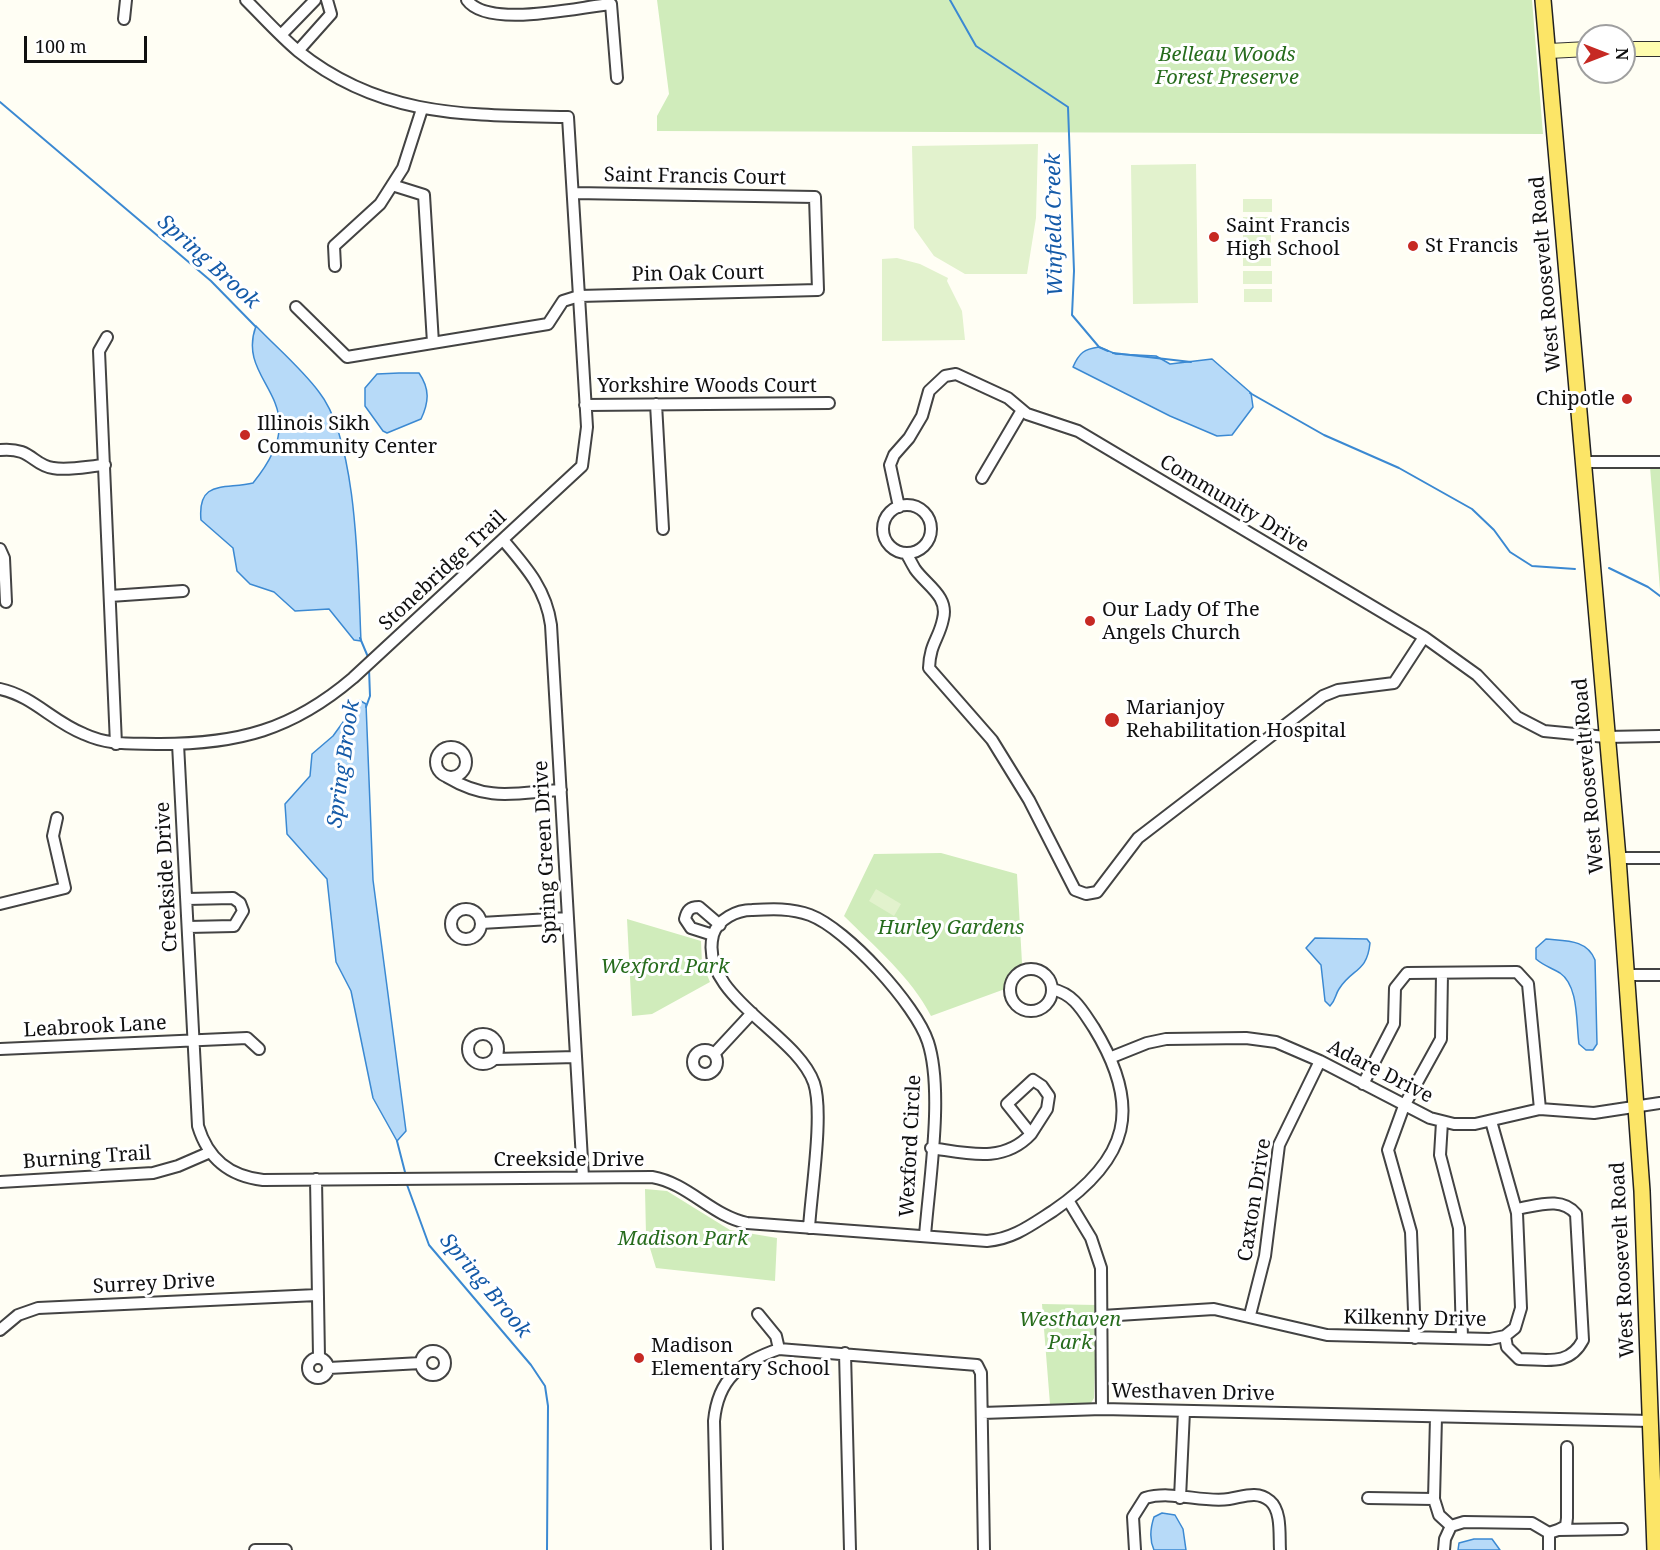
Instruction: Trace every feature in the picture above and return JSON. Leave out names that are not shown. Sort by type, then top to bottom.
[{"type":"main road","name":"West Roosevelt Road","points":[[1543,0],[1617,858],[1655,1362],[1651,1421],[1656,1469],[1655,1550]]},
{"type":"main road","points":[[1636,49],[1660,49]]},
{"type":"main road","points":[[1548,51],[1576,50]]},
{"type":"street","points":[[124,19],[126,0]]},
{"type":"street","points":[[246,0],[298,51],[354,86],[422,109],[403,168],[380,204],[334,246],[335,266]]},
{"type":"street","points":[[281,35],[315,0]]},
{"type":"street","points":[[298,51],[331,14],[327,0]]},
{"type":"street","points":[[467,0],[473,8],[493,15],[560,5],[610,4],[617,78]]},
{"type":"street","name":"Stonebridge Trail","points":[[0,689],[32,700],[82,734],[108,744],[226,741],[274,728],[319,705],[353,678],[582,466],[587,437],[568,117],[458,114],[422,109]]},
{"type":"street","points":[[392,185],[424,195],[433,343]]},
{"type":"street","name":"Saint Francis Court","points":[[574,193],[815,197],[818,290]]},
{"type":"street","name":"Pin Oak Court","points":[[579,296],[818,290]]},
{"type":"street","points":[[296,307],[347,357],[548,324],[563,301],[579,296]]},
{"type":"street","points":[[107,337],[99,351],[116,744]]},
{"type":"street","name":"Community Drive","points":[[899,507],[890,465],[894,454],[909,438],[922,416],[934,383],[945,376],[956,374],[1008,398],[1022,410],[1078,431],[1424,637],[1477,675],[1517,717],[1544,731],[1606,737],[1660,736]]},
{"type":"street","points":[[656,404],[663,529]]},
{"type":"street","name":"Yorkshire Woods Court","points":[[585,405],[829,404]]},
{"type":"street","points":[[982,478],[1022,410]]},
{"type":"street","points":[[0,450],[15,449],[31,455],[51,468],[105,465]]},
{"type":"street","points":[[1583,462],[1660,462]]},
{"type":"street","points":[[899,507],[915,507],[927,517],[930,525],[927,541],[922,548],[906,553],[893,548],[884,536],[884,522],[887,515],[899,507]]},
{"type":"street","name":"Spring Green Drive","points":[[503,540],[538,584],[550,614],[583,1177]]},
{"type":"street","points":[[0,549],[6,602]]},
{"type":"street","points":[[906,553],[915,569],[939,593],[943,607],[944,619],[932,643],[929,668],[992,740],[1029,800],[1062,868],[1076,890],[1086,894],[1097,892],[1138,838],[1323,696],[1338,690],[1394,683],[1424,637]]},
{"type":"street","points":[[110,596],[183,591]]},
{"type":"street","name":"Creekside Drive","points":[[178,744],[188,899],[198,1126],[208,1153],[230,1170],[253,1179],[583,1177],[660,1179],[680,1187],[733,1219],[987,1241],[1006,1238],[1026,1229],[1068,1200],[1103,1168],[1119,1136],[1122,1093],[1112,1057],[1072,997],[1052,989]]},
{"type":"street","points":[[447,777],[468,790],[487,794],[561,790]]},
{"type":"street","points":[[0,904],[65,888],[53,836],[57,818]]},
{"type":"street","points":[[1617,858],[1660,858]]},
{"type":"street","points":[[188,899],[233,898],[240,903],[243,911],[234,926],[188,927]]},
{"type":"street","points":[[720,925],[699,906],[690,908],[685,919],[691,927],[713,935],[712,948],[717,972],[752,1012],[799,1057],[809,1072],[816,1092],[817,1111],[809,1227]]},
{"type":"street","name":"Wexford Circle","points":[[713,935],[727,917],[745,910],[786,909],[810,915],[830,926],[896,987],[918,1020],[931,1053],[935,1085],[925,1236]]},
{"type":"street","points":[[481,923],[568,918]]},
{"type":"street","points":[[1363,1084],[1394,1024],[1395,988],[1407,973],[1517,972],[1528,984],[1540,1109]]},
{"type":"street","points":[[1415,1338],[1411,1232],[1388,1150],[1404,1106],[1441,1040],[1442,973]]},
{"type":"street","points":[[1625,975],[1660,975]]},
{"type":"street","points":[[714,1054],[752,1012]]},
{"type":"street","name":"Leabrook Lane","points":[[0,1049],[247,1038],[260,1049]]},
{"type":"street","name":"Adare Drive","points":[[1112,1057],[1147,1043],[1166,1039],[1246,1038],[1276,1042],[1320,1061],[1404,1106],[1442,1122],[1469,1125],[1540,1109],[1594,1113],[1660,1103]]},
{"type":"street","points":[[495,1059],[576,1057]]},
{"type":"street","name":"Caxton Drive","points":[[1250,1315],[1265,1256],[1279,1145],[1320,1061]]},
{"type":"street","points":[[931,1148],[992,1156],[1020,1146],[1031,1134],[1047,1109],[1049,1096],[1042,1086],[1033,1080],[1007,1104],[1031,1134]]},
{"type":"street","name":"Kilkenny Drive","points":[[1102,1316],[1214,1309],[1250,1315],[1327,1335],[1490,1339],[1505,1336],[1515,1328],[1521,1308],[1516,1209],[1491,1121]]},
{"type":"street","points":[[1442,1122],[1440,1155],[1459,1228],[1462,1338]]},
{"type":"street","name":"Burning Trail","points":[[0,1182],[153,1173],[178,1166],[208,1153]]},
{"type":"street","points":[[316,1179],[319,1357]]},
{"type":"street","points":[[1068,1200],[1091,1238],[1099,1257],[1102,1279],[1102,1409]]},
{"type":"street","points":[[1505,1336],[1507,1347],[1519,1359],[1566,1359],[1577,1352],[1583,1340],[1576,1214],[1570,1208],[1552,1203],[1516,1209]]},
{"type":"street","name":"Surrey Drive","points":[[0,1330],[18,1314],[38,1308],[317,1295]]},
{"type":"street","points":[[758,1314],[776,1336],[778,1349]]},
{"type":"street","points":[[717,1550],[714,1427],[716,1404],[736,1369],[754,1358],[778,1349],[974,1363],[981,1371],[984,1550]]},
{"type":"street","points":[[845,1353],[850,1550]]},
{"type":"street","points":[[319,1357],[309,1363],[310,1375],[322,1378],[329,1368]]},
{"type":"street","points":[[319,1357],[326,1361],[329,1368]]},
{"type":"street","points":[[329,1368],[421,1363]]},
{"type":"street","name":"Westhaven Drive","points":[[982,1413],[1102,1409],[1651,1421]]},
{"type":"street","points":[[1180,1498],[1184,1411]]},
{"type":"street","points":[[1436,1417],[1434,1499],[1439,1515],[1451,1526]]},
{"type":"street","points":[[1553,1532],[1566,1526],[1566,1447]]},
{"type":"street","points":[[1136,1550],[1133,1516],[1140,1503],[1153,1496],[1230,1500],[1249,1495],[1265,1498],[1275,1508],[1280,1550]]},
{"type":"street","points":[[1368,1498],[1434,1499]]},
{"type":"street","points":[[1444,1550],[1445,1539],[1451,1526],[1464,1522],[1532,1523],[1553,1532],[1622,1529]]},
{"type":"street","points":[[1549,1550],[1553,1532]]},
{"type":"street","points":[[255,1550],[286,1550]]},
{"type":"green space","name":"Belleau Woods Forest Preserve","points":[[657,0],[1532,0],[1543,134],[657,131],[657,116],[669,94]]},
{"type":"green space","points":[[1038,144],[1036,218],[1027,274],[965,274],[934,256],[914,228],[912,146]]},
{"type":"green space","points":[[1196,164],[1198,303],[1133,304],[1131,165]]},
{"type":"green space","points":[[1243,199],[1272,199],[1272,212],[1243,212]]},
{"type":"green space","points":[[1243,217],[1272,217],[1272,230],[1243,230]]},
{"type":"green space","points":[[1243,235],[1271,235],[1271,248],[1243,248]]},
{"type":"green space","points":[[1243,253],[1271,253],[1271,266],[1243,266]]},
{"type":"green space","points":[[897,258],[920,264],[948,278],[947,281],[962,311],[965,340],[882,341],[882,259]]},
{"type":"green space","points":[[1243,271],[1272,271],[1272,284],[1243,284]]},
{"type":"green space","points":[[1244,289],[1272,289],[1272,302],[1244,302]]},
{"type":"green space","points":[[1650,467],[1660,467],[1660,590]]},
{"type":"green space","name":"Hurley Gardens","points":[[941,853],[1017,874],[1022,963],[1005,989],[931,1016],[903,975],[844,916],[874,854]]},
{"type":"green space","points":[[876,889],[901,904],[894,916],[869,901]]},
{"type":"green space","name":"Wexford Park","points":[[627,919],[701,941],[702,963],[710,982],[652,1014],[632,1016]]},
{"type":"green space","name":"Madison Park","points":[[645,1189],[667,1191],[730,1230],[777,1238],[775,1281],[656,1268],[646,1235]]},
{"type":"green space","name":"Westhaven Park","points":[[1042,1304],[1097,1305],[1094,1398],[1091,1403],[1050,1404]]},
{"type":"water","points":[[256,326],[297,366],[319,392],[332,414],[342,443],[354,511],[361,641],[354,640],[329,609],[295,611],[274,592],[250,584],[237,571],[233,548],[201,520],[201,507],[204,497],[209,492],[216,488],[253,483],[272,455],[279,432],[278,412],[256,364],[252,346]]},
{"type":"water","points":[[1099,347],[1116,354],[1156,356],[1170,364],[1212,359],[1251,393],[1253,407],[1232,435],[1217,436],[1170,416],[1073,367],[1083,352]]},
{"type":"water","points":[[419,373],[427,390],[426,407],[421,419],[387,433],[383,431],[365,406],[365,388],[377,374]]},
{"type":"water","points":[[359,700],[366,704],[373,880],[406,1131],[397,1141],[373,1098],[351,991],[336,962],[327,879],[287,834],[285,804],[310,776],[312,754],[333,736]]},
{"type":"water","points":[[1315,938],[1367,939],[1370,943],[1366,960],[1344,982],[1330,1006],[1325,1001],[1321,965],[1306,948]]},
{"type":"water","points":[[1546,939],[1575,942],[1587,948],[1595,960],[1597,1044],[1593,1050],[1586,1050],[1579,1044],[1574,996],[1566,979],[1536,959],[1536,948]]},
{"type":"water","points":[[1162,1513],[1175,1515],[1183,1529],[1186,1550],[1154,1550],[1151,1538],[1152,1526],[1154,1517]]},
{"type":"water","points":[[1474,1539],[1492,1539],[1500,1550],[1458,1550],[1459,1543]]},
{"type":"waterway","name":"Winfield Creek","points":[[950,0],[976,46],[1068,107],[1074,271],[1072,315],[1099,347],[1108,351]]},
{"type":"waterway","name":"Spring Brook","points":[[0,102],[211,281],[256,327]]},
{"type":"waterway","name":"Winfield Creek","points":[[1113,353],[1191,362]]},
{"type":"waterway","name":"Winfield Creek","points":[[1250,393],[1324,435],[1399,468],[1472,509],[1494,530],[1510,552],[1532,566],[1575,569]]},
{"type":"waterway","name":"Winfield Creek","points":[[1609,568],[1648,587],[1660,596]]},
{"type":"waterway","name":"Spring Brook","points":[[360,638],[368,657]]},
{"type":"waterway","name":"Spring Brook","points":[[366,707],[370,696],[369,669]]},
{"type":"waterway","name":"Spring Brook","points":[[397,1141],[406,1176]]},
{"type":"waterway","name":"Spring Brook","points":[[406,1182],[429,1245],[531,1365],[545,1386],[548,1406],[547,1550]]},
{"type":"place","name":"Saint Francis High School","points":[[1214,237]]},
{"type":"place","name":"St Francis","points":[[1413,246]]},
{"type":"place","name":"Chipotle","points":[[1627,399]]},
{"type":"place","name":"Illinois Sikh Community Center","points":[[245,435]]},
{"type":"place","name":"Our Lady Of The Angels Church","points":[[1090,621]]},
{"type":"place","name":"Marianjoy Rehabilitation Hospital","points":[[1112,720]]},
{"type":"place","name":"Madison Elementary School","points":[[639,1358]]}]
